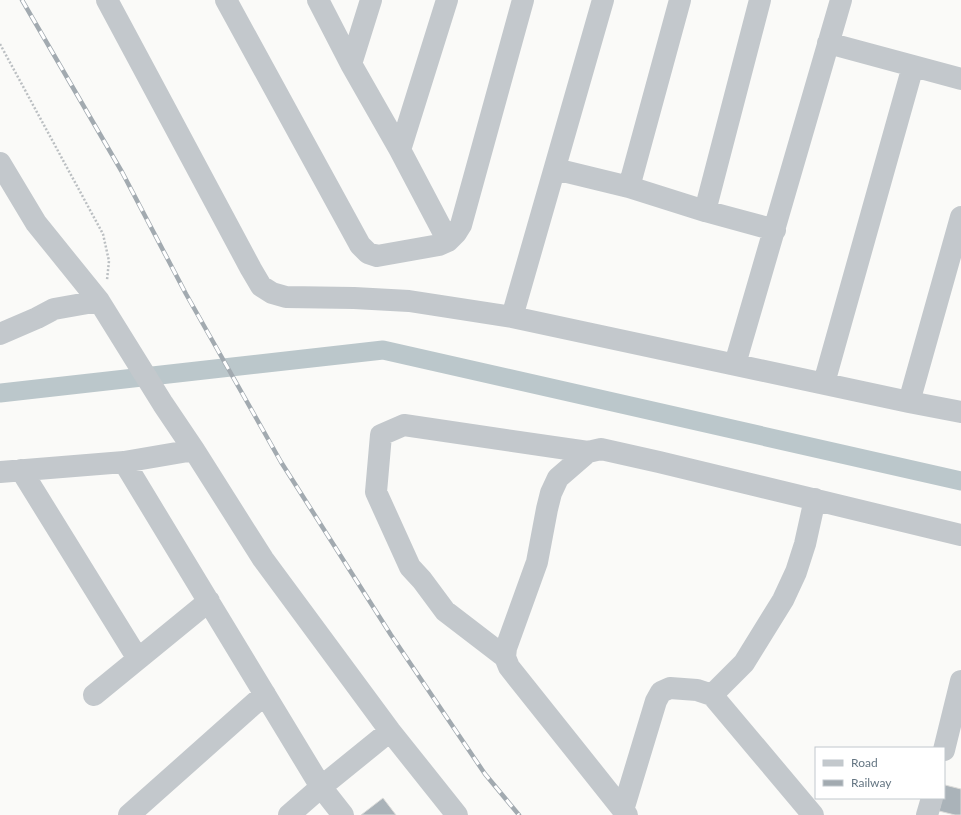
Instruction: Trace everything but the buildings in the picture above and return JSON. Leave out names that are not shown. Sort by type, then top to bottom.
[{"type":"street","points":[[107,0],[261,286],[272,293],[286,297],[354,298],[409,301],[512,317],[961,412]]},
{"type":"street","points":[[226,0],[360,245],[368,253],[377,256],[439,246],[448,241],[461,225],[523,0]]},
{"type":"street","points":[[318,0],[351,64],[400,150],[448,241]]},
{"type":"street","points":[[351,64],[371,0]]},
{"type":"street","points":[[400,150],[447,0]]},
{"type":"street","points":[[512,317],[603,0]]},
{"type":"street","points":[[629,187],[680,0]]},
{"type":"street","points":[[705,211],[760,0]]},
{"type":"street","points":[[735,364],[841,0]]},
{"type":"street","points":[[828,43],[961,80]]},
{"type":"street","points":[[824,383],[913,66]]},
{"type":"street","points":[[0,163],[36,223],[99,301],[127,348],[263,559],[390,731],[457,815]]},
{"type":"street","points":[[555,169],[629,187],[705,211],[775,230]]},
{"type":"street","points":[[909,402],[961,217]]},
{"type":"street","points":[[0,334],[54,309],[99,301]]},
{"type":"street","points":[[505,657],[445,611],[422,580],[410,567],[376,492],[381,435],[404,425],[588,452],[600,449],[961,534]]},
{"type":"street","points":[[138,659],[10,471],[124,462],[194,450]]},
{"type":"street","points":[[588,452],[558,478],[551,493],[537,562],[506,648],[505,657],[509,667],[625,813]]},
{"type":"street","points":[[124,462],[321,787],[343,815]]},
{"type":"street","points":[[712,695],[744,663],[783,600],[796,572],[815,499]]},
{"type":"street","points":[[94,695],[209,601]]},
{"type":"street","points":[[945,747],[961,681]]},
{"type":"street","points":[[625,813],[656,700],[661,692],[670,688],[697,690],[712,695],[813,815]]},
{"type":"street","points":[[129,815],[265,694]]},
{"type":"street","points":[[289,815],[390,731]]},
{"type":"street","points":[[928,815],[932,799]]},
{"type":"path","points":[[0,44],[103,234],[109,261],[108,280],[99,301]]},
{"type":"waterway","points":[[0,393],[383,350],[961,481]]},
{"type":"railway","points":[[22,0],[122,172],[186,294],[281,462],[391,635],[485,774],[519,815]]}]
